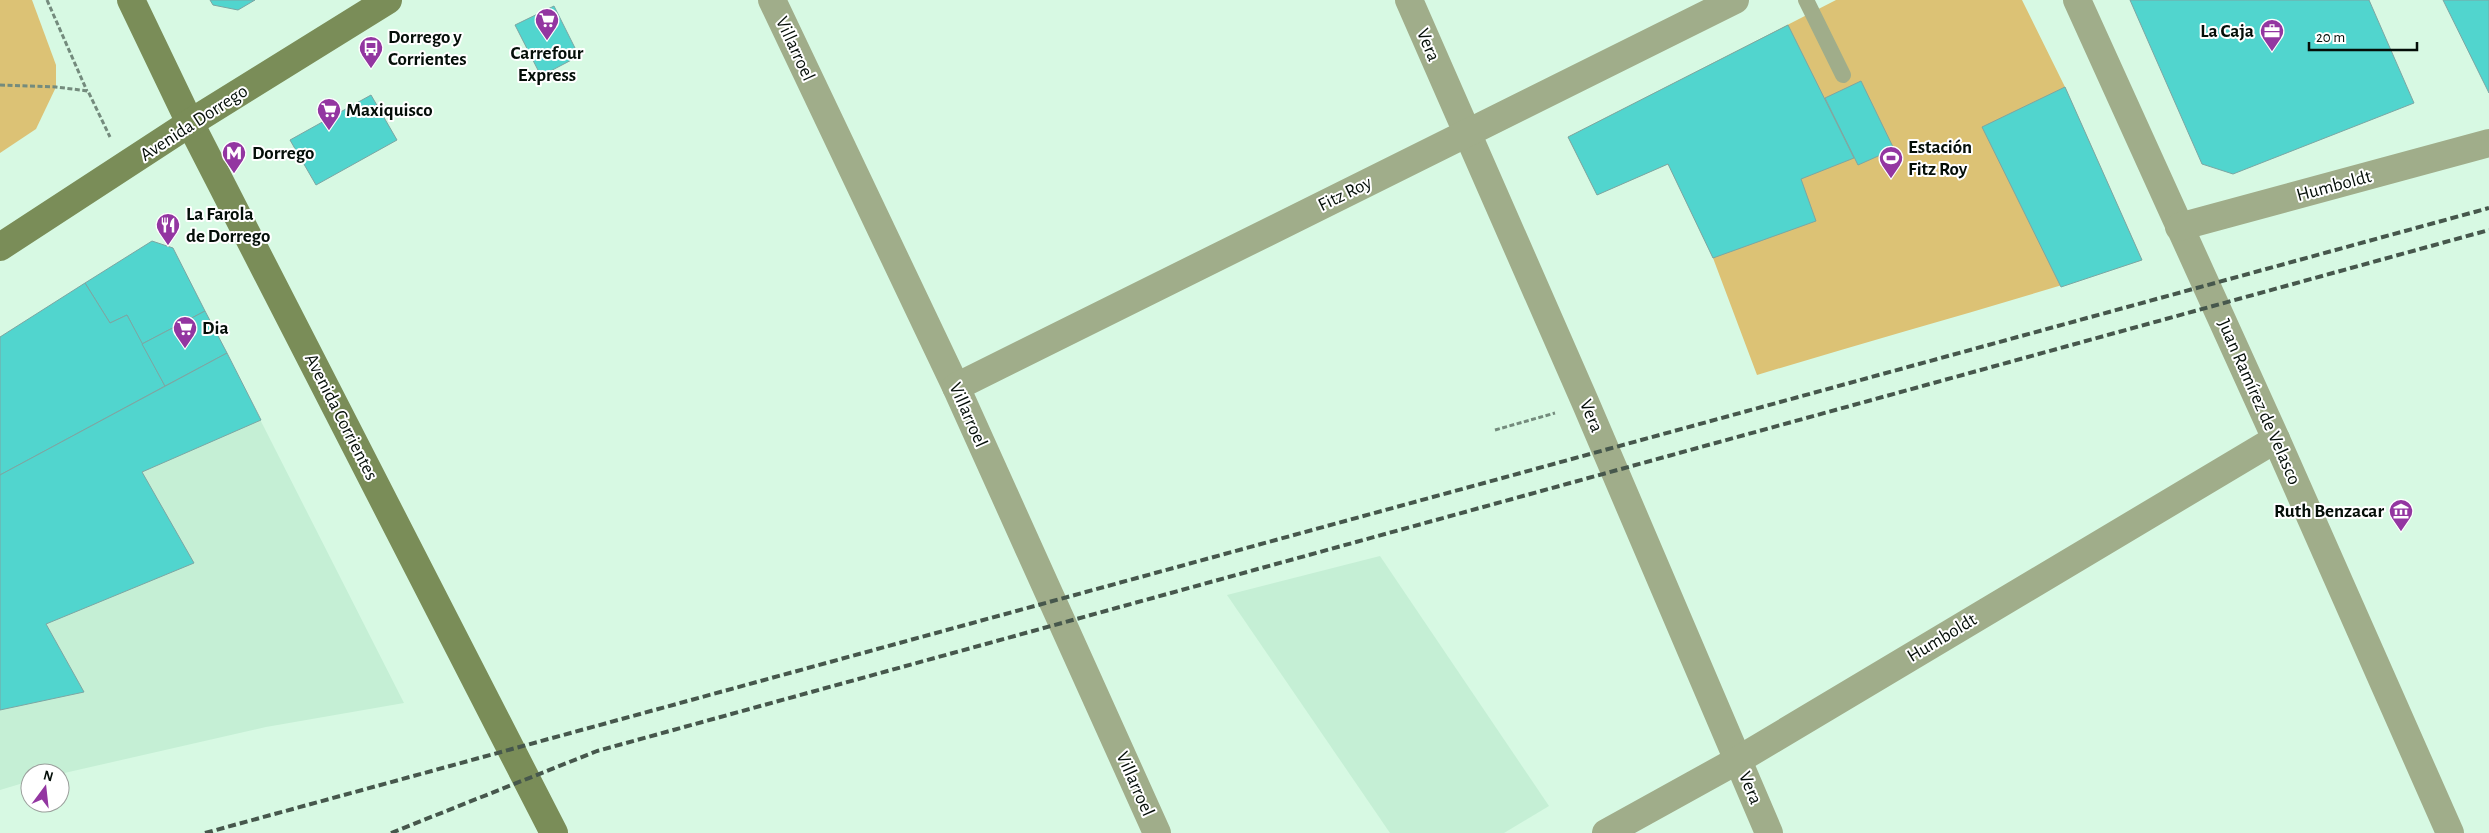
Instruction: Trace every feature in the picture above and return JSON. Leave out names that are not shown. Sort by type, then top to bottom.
[{"type":"main road","name":"Avenida Corrientes","points":[[131,0],[190,123],[554,833]]},
{"type":"main road","name":"Avenida Dorrego","points":[[0,247],[190,123],[388,0]]},
{"type":"street","name":"Villarroel","points":[[772,0],[956,388],[1157,833]]},
{"type":"street","name":"Vera","points":[[1409,0],[1586,404],[1769,833]]},
{"type":"street","name":"Fitz Roy","points":[[956,388],[1735,0]]},
{"type":"street","name":"Juan Ramírez de Velasco","points":[[2077,0],[2276,439],[2450,833]]},
{"type":"street","name":"Humboldt","points":[[2179,227],[2489,143]]},
{"type":"street","name":"Humboldt","points":[[1606,833],[1738,760],[2276,439]]},
{"type":"lane","points":[[1806,0],[1842,75]]},
{"type":"path","points":[[47,0],[125,167]]},
{"type":"path","points":[[0,85],[56,87],[88,91]]},
{"type":"path","points":[[1496,430],[1586,404]]},
{"type":"shaded area","points":[[0,0],[32,0],[56,65],[56,87],[36,129],[0,153]]},
{"type":"shaded area","name":"Estación Fitz Roy","points":[[1836,0],[2022,0],[2065,87],[2142,260],[1757,375],[1713,258],[1668,164],[1597,195],[1568,137]]},
{"type":"shaded area","points":[[152,241],[173,248],[404,703],[266,727],[70,772],[70,763],[20,763],[20,784],[0,790],[0,337]]},
{"type":"shaded area","points":[[1380,556],[1549,806],[1504,833],[1390,833],[1227,595]]},
{"type":"building","points":[[210,0],[255,0],[238,10],[213,5]]},
{"type":"building","name":"La Caja","points":[[2130,0],[2369,0],[2414,103],[2233,174],[2202,164]]},
{"type":"building","points":[[2443,0],[2489,0],[2489,93]]},
{"type":"building","name":"Carrefour Express","points":[[554,6],[579,56],[541,76],[515,25]]},
{"type":"building","points":[[1788,25],[1854,158],[1801,179],[1816,221],[1713,258],[1668,164],[1597,195],[1568,137]]},
{"type":"building","points":[[1861,81],[1894,149],[1858,165],[1825,98]]},
{"type":"building","points":[[2065,87],[2142,260],[2061,287],[1982,127]]},
{"type":"building","points":[[371,95],[397,140],[316,185],[290,140]]},
{"type":"building","points":[[152,241],[173,248],[205,311],[142,344],[127,315],[110,323],[85,283]]},
{"type":"building","points":[[85,283],[110,323],[127,315],[165,386],[0,475],[0,337]]},
{"type":"building","name":"Dia","points":[[205,311],[227,353],[165,386],[142,344]]},
{"type":"building","points":[[227,353],[261,420],[142,472],[194,563],[46,624],[84,692],[0,710],[0,475]]},
{"type":"railway","points":[[205,833],[2489,208]]},
{"type":"railway","points":[[391,833],[597,751],[2489,230]]},
{"type":"place","name":"Carrefour Express","points":[[547,41]]},
{"type":"place","name":"La Caja","points":[[2272,52]]},
{"type":"place","name":"Dorrego y Corrientes","points":[[371,69]]},
{"type":"place","name":"Maxiquisco","points":[[329,131]]},
{"type":"place","name":"Dorrego","points":[[234,174]]},
{"type":"place","name":"Estación Fitz Roy","points":[[1891,179]]},
{"type":"place","name":"La Farola de Dorrego","points":[[168,246]]},
{"type":"place","name":"Dia","points":[[185,349]]},
{"type":"place","name":"Ruth Benzacar","points":[[2401,532]]}]
